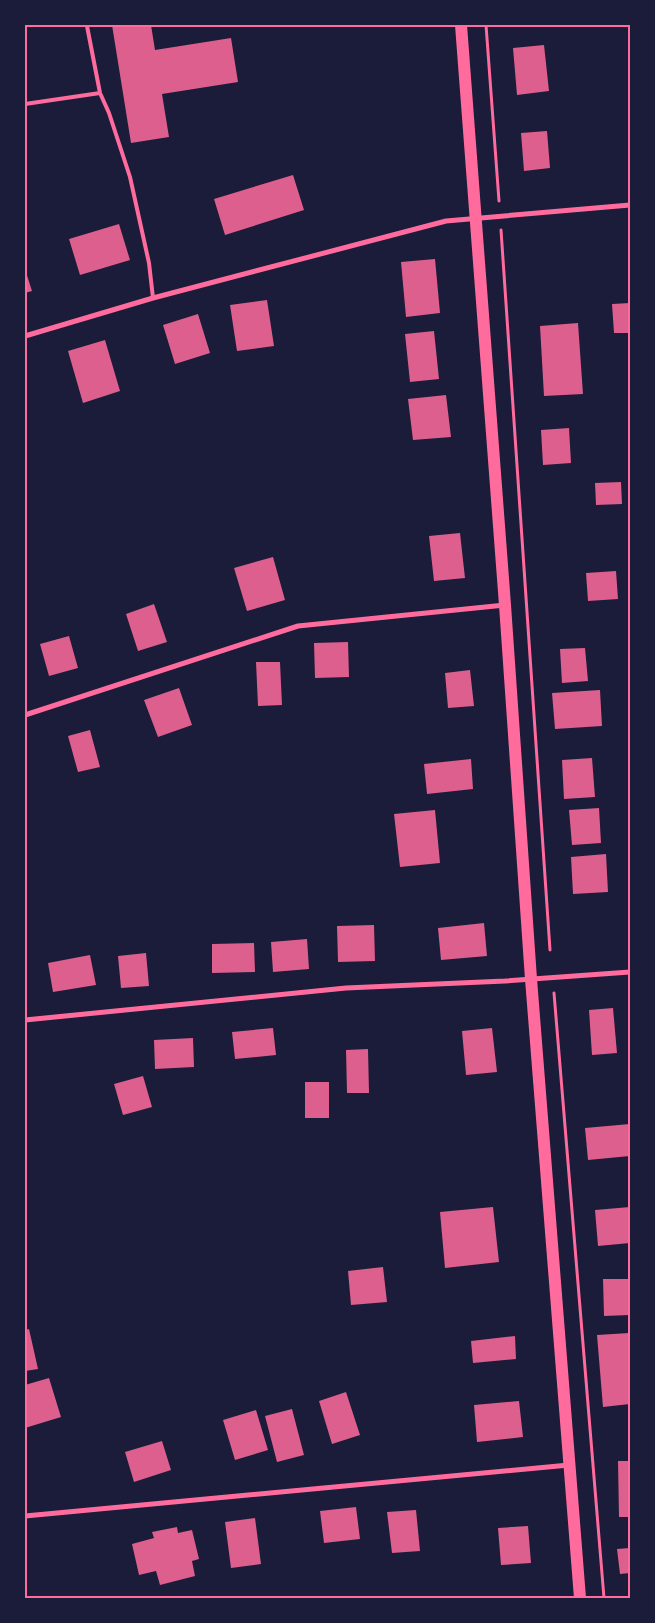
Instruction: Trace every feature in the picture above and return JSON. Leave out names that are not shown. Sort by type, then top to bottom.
[{"type":"main road","points":[[461,25],[531,979],[580,1598]]},
{"type":"street","points":[[25,336],[153,298],[446,221],[630,205]]},
{"type":"street","points":[[25,714],[298,626],[505,605]]},
{"type":"street","points":[[25,1020],[346,988],[552,978],[630,972]]},
{"type":"street","points":[[25,1516],[570,1465]]},
{"type":"lane","points":[[87,26],[100,93],[109,112],[130,177],[149,263],[153,298]]},
{"type":"lane","points":[[25,104],[100,93]]},
{"type":"path","points":[[486,25],[552,978],[604,1598]]},
{"type":"building","points":[[112,25],[151,25],[155,50],[231,38],[238,82],[162,94],[169,137],[131,143]]},
{"type":"building","points":[[544,45],[549,91],[517,95],[513,48]]},
{"type":"building","points":[[547,131],[550,168],[524,171],[521,133]]},
{"type":"building","points":[[293,175],[304,210],[225,235],[214,199]]},
{"type":"building","points":[[119,224],[130,260],[80,275],[69,239]]},
{"type":"building","points":[[435,259],[440,313],[406,317],[401,262]]},
{"type":"building","points":[[25,269],[32,291],[25,293]]},
{"type":"building","points":[[267,300],[274,346],[237,351],[230,305]]},
{"type":"building","points":[[630,303],[630,333],[614,333],[612,304]]},
{"type":"building","points":[[198,314],[210,353],[175,364],[163,325]]},
{"type":"building","points":[[578,323],[583,394],[544,396],[540,326]]},
{"type":"building","points":[[434,331],[439,379],[410,382],[405,334]]},
{"type":"building","points":[[105,340],[120,391],[83,403],[68,351]]},
{"type":"building","points":[[446,395],[451,437],[413,440],[408,399]]},
{"type":"building","points":[[569,428],[571,463],[543,465],[541,430]]},
{"type":"building","points":[[621,482],[622,504],[596,505],[595,483]]},
{"type":"building","points":[[460,533],[465,578],[434,581],[429,536]]},
{"type":"building","points":[[273,557],[285,600],[247,611],[234,568]]},
{"type":"building","points":[[616,571],[618,599],[588,601],[586,573]]},
{"type":"building","points":[[154,604],[167,642],[138,651],[126,614]]},
{"type":"building","points":[[69,636],[78,668],[49,676],[40,644]]},
{"type":"building","points":[[348,642],[349,677],[315,678],[314,643]]},
{"type":"building","points":[[585,648],[588,681],[562,683],[560,649]]},
{"type":"building","points":[[256,662],[280,662],[282,705],[258,706]]},
{"type":"building","points":[[470,670],[474,706],[448,708],[445,673]]},
{"type":"building","points":[[179,688],[192,725],[158,737],[144,700]]},
{"type":"building","points":[[600,690],[602,726],[555,729],[552,693]]},
{"type":"building","points":[[90,730],[100,767],[78,772],[68,736]]},
{"type":"building","points":[[592,758],[595,797],[564,799],[562,760]]},
{"type":"building","points":[[471,759],[473,789],[427,794],[424,764]]},
{"type":"building","points":[[599,808],[601,843],[572,845],[569,810]]},
{"type":"building","points":[[435,810],[440,863],[400,867],[394,814]]},
{"type":"building","points":[[606,854],[608,892],[573,894],[571,857]]},
{"type":"building","points":[[484,923],[487,956],[441,960],[438,928]]},
{"type":"building","points":[[374,925],[375,961],[338,962],[337,926]]},
{"type":"building","points":[[307,939],[309,969],[273,972],[271,942]]},
{"type":"building","points":[[254,943],[255,972],[212,973],[212,944]]},
{"type":"building","points":[[146,953],[149,986],[121,988],[118,956]]},
{"type":"building","points":[[90,955],[96,985],[53,992],[48,963]]},
{"type":"building","points":[[613,1008],[617,1053],[592,1055],[589,1010]]},
{"type":"building","points":[[273,1028],[276,1055],[235,1059],[232,1032]]},
{"type":"building","points":[[492,1028],[497,1072],[466,1075],[462,1031]]},
{"type":"building","points":[[193,1038],[194,1067],[155,1069],[154,1040]]},
{"type":"building","points":[[368,1049],[369,1093],[347,1093],[346,1050]]},
{"type":"building","points":[[143,1076],[152,1107],[123,1115],[114,1084]]},
{"type":"building","points":[[305,1082],[329,1082],[329,1118],[305,1118]]},
{"type":"building","points":[[630,1124],[630,1156],[588,1160],[585,1128]]},
{"type":"building","points":[[493,1207],[499,1262],[445,1268],[440,1212]]},
{"type":"building","points":[[630,1207],[630,1243],[598,1246],[595,1210]]},
{"type":"building","points":[[383,1267],[387,1302],[351,1305],[348,1271]]},
{"type":"building","points":[[603,1279],[630,1279],[630,1315],[604,1316]]},
{"type":"building","points":[[29,1329],[38,1369],[25,1371],[25,1330]]},
{"type":"building","points":[[629,1333],[630,1404],[603,1407],[597,1335]]},
{"type":"building","points":[[515,1336],[516,1359],[473,1363],[471,1341]]},
{"type":"building","points":[[49,1378],[61,1417],[25,1428],[25,1385]]},
{"type":"building","points":[[346,1392],[360,1435],[332,1444],[319,1401]]},
{"type":"building","points":[[519,1401],[523,1437],[477,1442],[474,1405]]},
{"type":"building","points":[[292,1409],[304,1455],[277,1462],[265,1416]]},
{"type":"building","points":[[256,1410],[268,1450],[235,1460],[223,1420]]},
{"type":"building","points":[[162,1441],[171,1470],[134,1482],[125,1452]]},
{"type":"building","points":[[618,1461],[630,1461],[630,1517],[619,1517]]},
{"type":"building","points":[[356,1507],[360,1539],[324,1543],[320,1511]]},
{"type":"building","points":[[416,1510],[420,1551],[392,1553],[387,1512]]},
{"type":"building","points":[[255,1518],[261,1564],[231,1568],[225,1522]]},
{"type":"building","points":[[528,1526],[531,1563],[501,1565],[498,1528]]},
{"type":"building","points":[[177,1527],[178,1533],[192,1530],[199,1559],[192,1561],[195,1576],[160,1585],[156,1571],[139,1575],[132,1544],[154,1538],[152,1532]]},
{"type":"building","points":[[630,1548],[630,1573],[620,1574],[617,1549]]}]
